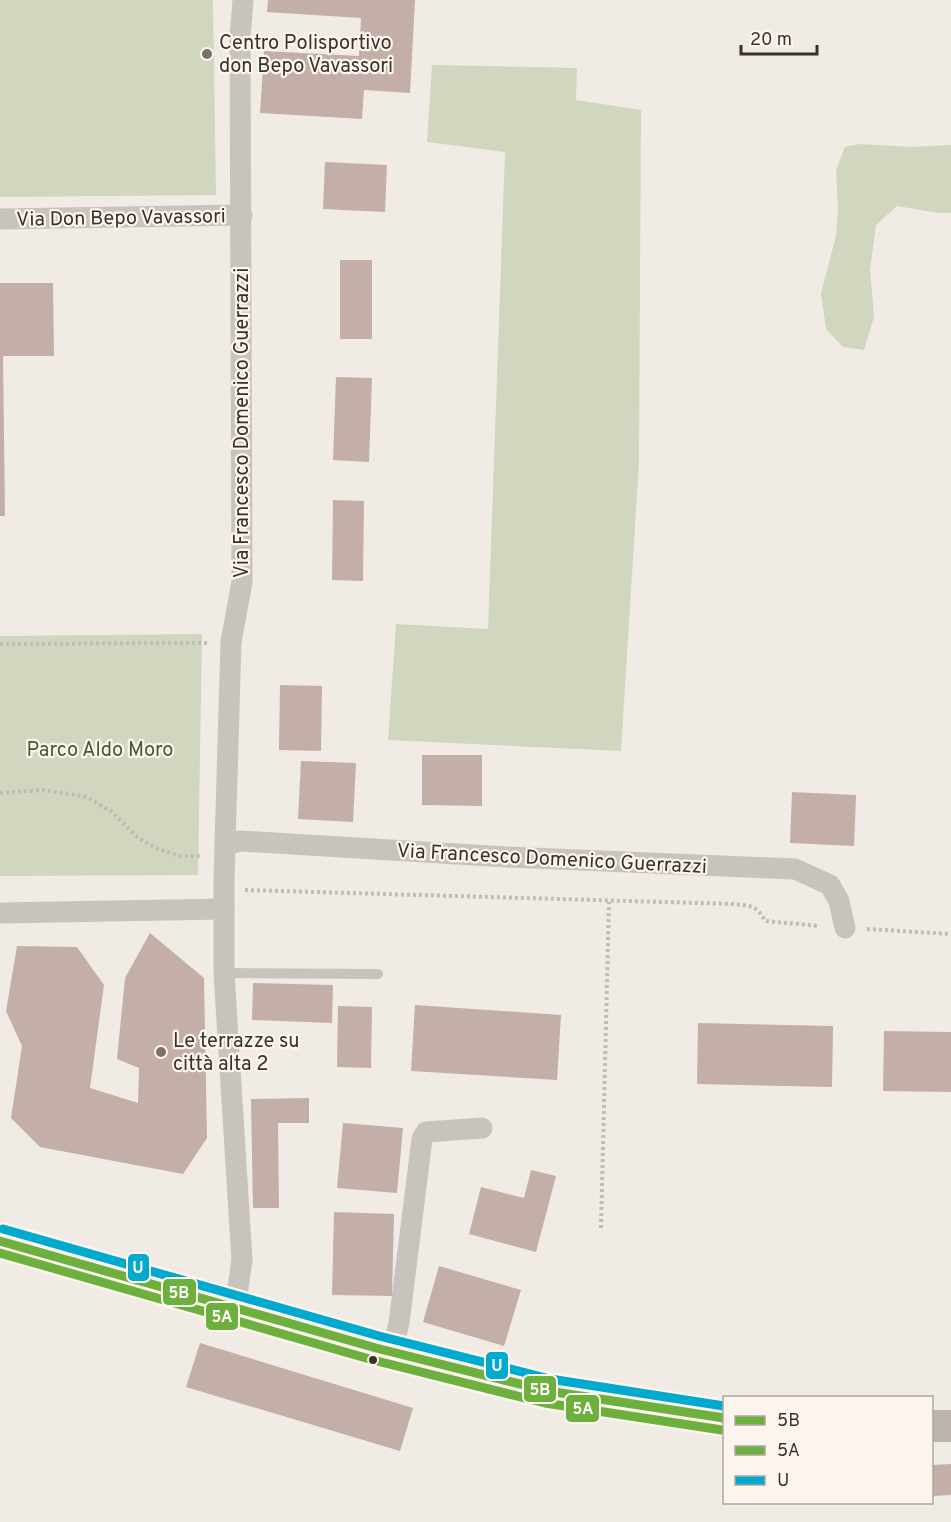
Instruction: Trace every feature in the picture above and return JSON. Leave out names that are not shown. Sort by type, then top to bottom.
[{"type":"main road","points":[[0,1241],[235,1309],[395,1339],[548,1391],[723,1418]]},
{"type":"main road","points":[[933,1426],[951,1426]]},
{"type":"street","name":"Via Francesco Domenico Guerrazzi","points":[[235,1309],[242,1260],[224,973],[224,909],[231,642],[242,582],[240,37],[243,0]]},
{"type":"street","name":"Via Don Bepo Vavassori","points":[[0,219],[242,215]]},
{"type":"street","name":"Via Francesco Domenico Guerrazzi","points":[[225,845],[240,841],[518,858],[795,869],[831,885],[839,901],[845,928]]},
{"type":"street","points":[[0,913],[224,909]]},
{"type":"street","points":[[395,1339],[422,1139],[426,1132],[482,1128]]},
{"type":"lane","points":[[224,973],[378,974]]},
{"type":"path","points":[[0,644],[231,642]]},
{"type":"path","points":[[0,792],[44,790],[86,797],[111,811],[137,837],[156,848],[180,856],[205,857]]},
{"type":"path","points":[[238,890],[734,904],[752,906],[760,911],[765,921],[951,934]]},
{"type":"path","points":[[601,1228],[609,902]]},
{"type":"green space","points":[[0,0],[213,0],[216,195],[0,197]]},
{"type":"green space","points":[[432,65],[577,68],[576,100],[641,110],[639,462],[621,751],[388,740],[396,624],[488,629],[505,152],[427,142]]},
{"type":"green space","points":[[860,144],[911,147],[951,145],[951,213],[897,206],[876,225],[870,270],[874,317],[864,350],[843,347],[826,329],[821,293],[836,236],[838,211],[836,170],[845,147]]},
{"type":"green space","name":"Parco Aldo Moro","points":[[202,634],[198,875],[0,876],[0,636]]},
{"type":"building","points":[[268,0],[415,0],[410,93],[364,90],[362,119],[260,113],[264,51],[359,56],[361,18],[267,12]]},
{"type":"building","points":[[325,162],[387,165],[385,212],[323,209]]},
{"type":"building","points":[[340,260],[372,260],[372,339],[340,339]]},
{"type":"building","points":[[0,283],[53,283],[54,356],[3,356],[5,516],[0,516]]},
{"type":"building","points":[[336,377],[372,378],[369,462],[333,460]]},
{"type":"building","points":[[333,500],[364,501],[363,581],[332,580]]},
{"type":"building","points":[[280,685],[322,686],[321,751],[279,750]]},
{"type":"building","points":[[422,755],[482,755],[482,806],[422,805]]},
{"type":"building","points":[[301,761],[356,763],[353,822],[298,819]]},
{"type":"building","points":[[792,792],[856,795],[854,846],[790,843]]},
{"type":"building","name":"Le terrazze su città alta 2","points":[[150,933],[204,978],[207,1138],[183,1174],[40,1147],[11,1118],[22,1046],[6,1011],[17,946],[77,947],[104,985],[90,1088],[138,1103],[139,1068],[117,1059],[125,978]]},
{"type":"building","points":[[253,983],[333,985],[332,1023],[252,1020]]},
{"type":"building","points":[[415,1005],[561,1015],[557,1080],[411,1071]]},
{"type":"building","points":[[338,1006],[372,1007],[371,1068],[337,1067]]},
{"type":"building","points":[[698,1023],[833,1026],[832,1087],[697,1084]]},
{"type":"building","points":[[884,1031],[951,1032],[951,1092],[883,1091]]},
{"type":"building","points":[[309,1098],[309,1123],[278,1123],[279,1208],[253,1208],[251,1099]]},
{"type":"building","points":[[343,1123],[403,1128],[397,1193],[337,1188]]},
{"type":"building","points":[[531,1170],[556,1176],[536,1252],[469,1234],[481,1187],[524,1198]]},
{"type":"building","points":[[334,1212],[394,1214],[392,1296],[332,1295]]},
{"type":"building","points":[[439,1266],[521,1290],[504,1346],[423,1322]]},
{"type":"building","points":[[200,1343],[413,1408],[400,1451],[186,1387]]},
{"type":"building","points":[[951,1464],[951,1495],[933,1496],[933,1465]]},
{"type":"transit line","name":"U","points":[[3,1229],[379,1336],[550,1379],[723,1406]]},
{"type":"transit line","name":"5B","points":[[0,1241],[376,1348],[548,1391],[723,1418]]},
{"type":"transit line","name":"5A","points":[[0,1253],[373,1360],[545,1403],[722,1430]]},
{"type":"place","name":"Centro Polisportivo don Bepo Vavassori","points":[[207,54]]},
{"type":"place","name":"Le terrazze su città alta 2","points":[[161,1052]]}]
